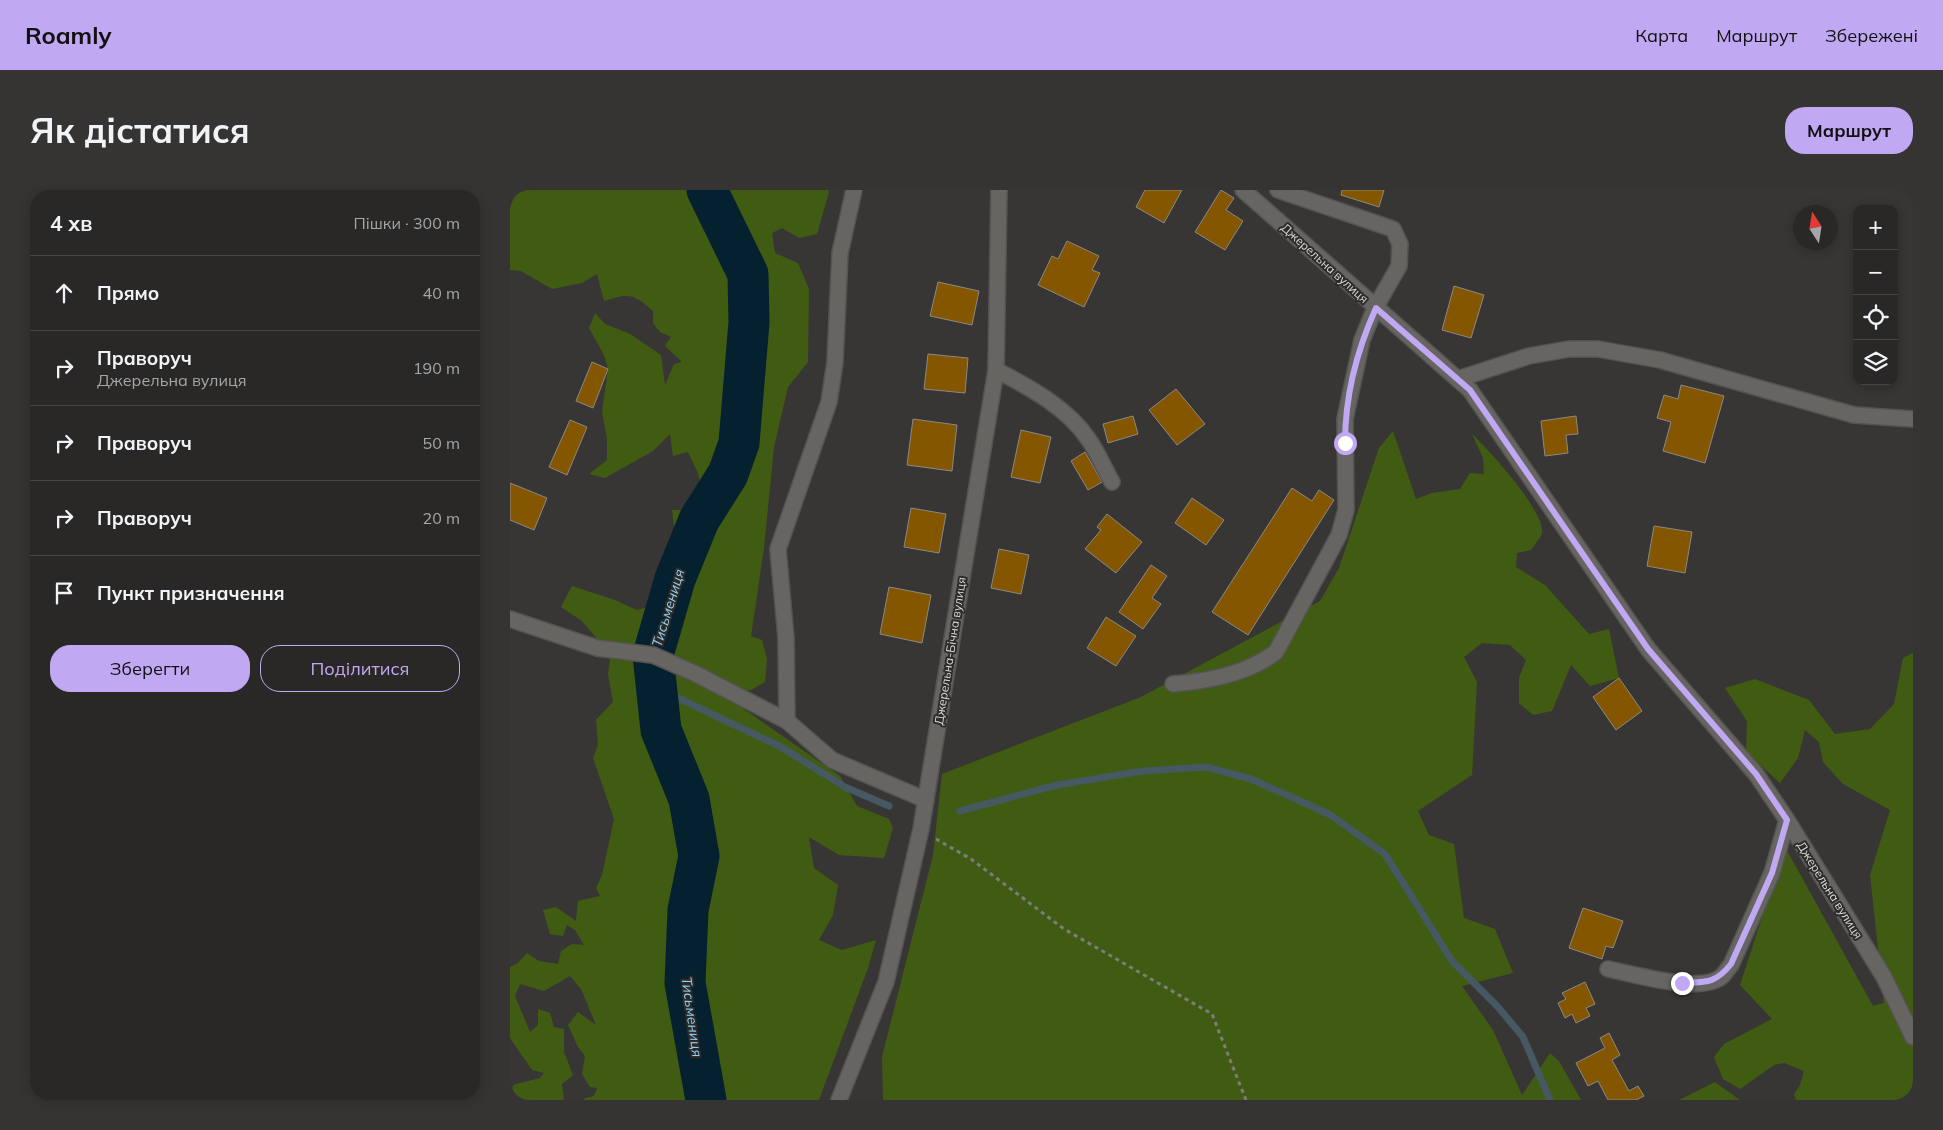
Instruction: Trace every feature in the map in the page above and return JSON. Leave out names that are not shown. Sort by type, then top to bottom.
[{"type":"street","points":[[787,721],[786,638],[778,549],[829,402],[835,362],[840,254],[854,190]]},
{"type":"street","name":"Джерельна-Бічна вулиця","points":[[839,1100],[886,982],[921,830],[996,370],[999,190]]},
{"type":"street","name":"Джерельна вулиця","points":[[1243,190],[1470,390],[1648,649],[1756,774],[1787,820],[1884,977],[1913,1037]]},
{"type":"street","points":[[1173,684],[1201,682],[1240,671],[1263,662],[1276,652],[1339,535],[1346,510],[1345,420],[1362,340],[1376,308],[1399,266],[1400,244],[1393,229],[1278,190]]},
{"type":"street","points":[[1458,379],[1529,356],[1569,349],[1598,350],[1660,360],[1854,415],[1913,419]]},
{"type":"street","points":[[996,370],[1031,388],[1067,416],[1089,439],[1112,482]]},
{"type":"street","points":[[510,619],[597,648],[653,656],[694,673],[787,721],[832,760],[926,800]]},
{"type":"street","points":[[1608,969],[1682,983],[1708,982],[1721,977],[1731,964],[1772,873],[1787,820]]},
{"type":"path","points":[[921,830],[970,859],[1064,929],[1212,1014],[1246,1100]]},
{"type":"green space","points":[[516,190],[828,190],[829,192],[817,234],[799,238],[782,228],[772,233],[775,253],[798,263],[809,289],[808,362],[788,387],[774,447],[764,548],[751,636],[762,640],[767,659],[765,682],[751,690],[718,691],[840,776],[857,806],[889,819],[893,828],[884,858],[839,855],[809,837],[814,868],[838,885],[833,915],[819,940],[842,950],[876,940],[868,968],[819,1100],[584,1100],[594,1096],[597,1088],[590,1087],[582,1074],[585,1056],[578,1047],[568,1025],[578,1012],[596,1025],[581,989],[570,976],[544,991],[520,984],[515,996],[530,1032],[538,1025],[538,1009],[550,1013],[554,1027],[564,1029],[564,1052],[573,1075],[562,1084],[564,1100],[511,1100],[513,1085],[540,1078],[544,1073],[532,1070],[510,1038],[510,967],[518,963],[527,953],[539,961],[558,964],[561,951],[572,944],[584,945],[575,930],[567,925],[563,936],[550,934],[543,910],[556,907],[576,921],[578,901],[600,896],[596,888],[602,875],[614,819],[593,758],[598,745],[596,720],[613,702],[608,674],[610,660],[597,639],[582,621],[561,607],[572,586],[615,600],[637,610],[657,605],[683,610],[686,602],[663,592],[653,583],[660,573],[674,569],[677,550],[672,510],[691,510],[690,495],[701,488],[698,473],[688,452],[673,456],[670,434],[653,451],[605,478],[589,474],[607,460],[607,438],[602,412],[608,369],[604,355],[589,328],[595,313],[605,324],[630,334],[661,355],[665,385],[674,364],[682,362],[665,346],[671,337],[660,332],[653,323],[653,311],[630,296],[604,301],[597,274],[582,283],[552,289],[521,271],[510,270],[510,208]]},
{"type":"green space","points":[[1393,431],[1416,499],[1432,493],[1460,489],[1470,473],[1484,474],[1483,458],[1472,434],[1515,481],[1535,510],[1541,523],[1542,533],[1531,550],[1517,553],[1516,567],[1545,585],[1589,634],[1609,629],[1619,678],[1590,686],[1571,665],[1552,711],[1533,715],[1519,703],[1519,678],[1526,660],[1510,645],[1482,643],[1464,657],[1477,682],[1472,775],[1418,811],[1429,835],[1454,844],[1464,918],[1495,929],[1513,973],[1462,986],[1493,1030],[1522,1095],[1550,1053],[1559,1061],[1581,1100],[883,1100],[882,1057],[933,855],[942,774],[1141,697],[1320,601],[1339,568],[1379,448]]},
{"type":"green space","points":[[1913,653],[1913,1100],[1796,1100],[1794,1094],[1800,1085],[1804,1071],[1784,1063],[1774,1065],[1740,1089],[1723,1079],[1714,1057],[1724,1044],[1772,1019],[1740,985],[1785,847],[1873,1006],[1884,1003],[1870,875],[1890,810],[1843,784],[1823,762],[1819,742],[1805,730],[1798,758],[1780,783],[1746,752],[1747,721],[1725,688],[1755,679],[1809,700],[1835,734],[1870,729],[1894,704],[1903,658]]},
{"type":"green space","points":[[1715,1082],[1740,1100],[1679,1100]]},
{"type":"building","points":[[1145,190],[1182,190],[1164,223],[1136,207]]},
{"type":"building","points":[[1221,190],[1234,198],[1226,210],[1243,221],[1225,250],[1195,232]]},
{"type":"building","points":[[1342,190],[1384,190],[1379,207],[1341,195]]},
{"type":"building","points":[[1067,241],[1099,256],[1092,270],[1100,273],[1084,307],[1038,285],[1052,256],[1058,259]]},
{"type":"building","points":[[938,282],[979,291],[972,325],[930,316]]},
{"type":"building","points":[[1454,286],[1484,295],[1471,338],[1442,330]]},
{"type":"building","points":[[928,354],[968,358],[965,393],[924,389]]},
{"type":"building","points":[[592,362],[608,369],[593,408],[576,401]]},
{"type":"building","points":[[1681,385],[1724,396],[1705,463],[1663,451],[1671,422],[1657,418],[1664,395],[1678,399]]},
{"type":"building","points":[[1176,389],[1205,424],[1177,445],[1149,410]]},
{"type":"building","points":[[1133,416],[1138,434],[1108,443],[1103,424]]},
{"type":"building","points":[[1576,416],[1578,434],[1566,435],[1568,453],[1545,456],[1541,421]]},
{"type":"building","points":[[913,419],[957,425],[952,471],[907,465]]},
{"type":"building","points":[[570,420],[587,427],[567,475],[549,467]]},
{"type":"building","points":[[1021,430],[1051,437],[1040,483],[1011,477]]},
{"type":"building","points":[[1085,452],[1102,482],[1088,490],[1071,461]]},
{"type":"building","points":[[510,483],[547,498],[534,530],[510,520]]},
{"type":"building","points":[[1292,488],[1312,501],[1319,490],[1334,500],[1248,635],[1212,612]]},
{"type":"building","points":[[1192,498],[1224,520],[1206,545],[1175,523]]},
{"type":"building","points":[[911,508],[946,514],[939,553],[904,547]]},
{"type":"building","points":[[1107,514],[1142,542],[1116,573],[1085,549],[1101,530],[1097,527]]},
{"type":"building","points":[[1654,526],[1692,532],[1685,573],[1647,566]]},
{"type":"building","points":[[999,549],[1029,555],[1021,594],[991,588]]},
{"type":"building","points":[[1151,565],[1167,576],[1152,598],[1161,604],[1143,629],[1119,612]]},
{"type":"building","points":[[889,587],[931,595],[922,643],[880,634]]},
{"type":"building","points":[[1106,617],[1136,636],[1116,666],[1087,648]]},
{"type":"building","points":[[1619,678],[1642,711],[1616,730],[1593,697]]},
{"type":"building","points":[[1583,908],[1623,921],[1613,948],[1606,946],[1602,959],[1569,948]]},
{"type":"building","points":[[1585,982],[1595,1004],[1586,1008],[1590,1016],[1576,1023],[1572,1014],[1565,1018],[1558,1003],[1566,999],[1562,993]]},
{"type":"building","points":[[1609,1033],[1620,1055],[1612,1060],[1629,1091],[1638,1086],[1644,1096],[1636,1100],[1608,1100],[1598,1081],[1588,1086],[1576,1063],[1605,1048],[1600,1038]]},
{"type":"waterway","name":"Тисьмениця","points":[[706,1100],[685,983],[688,910],[699,856],[689,799],[661,730],[653,655],[675,579],[699,520],[728,474],[739,443],[749,322],[748,274],[707,190]]},
{"type":"waterway","points":[[657,688],[781,747],[845,787],[889,806]]},
{"type":"waterway","points":[[960,811],[1057,785],[1143,771],[1206,767],[1251,779],[1329,814],[1385,854],[1452,961],[1498,1007],[1523,1037],[1550,1100]]},
{"type":"route","points":[[1345,443],[1345,420],[1362,340],[1376,308],[1470,390],[1648,649],[1756,774],[1787,820],[1772,873],[1731,964],[1721,977],[1708,982],[1682,983]]}]
